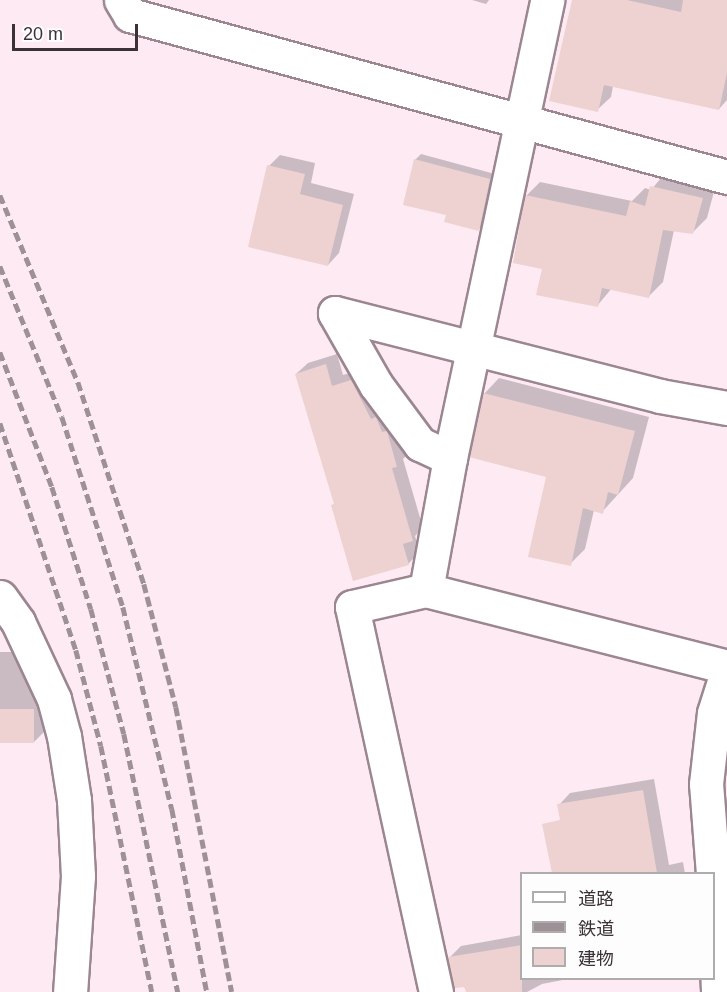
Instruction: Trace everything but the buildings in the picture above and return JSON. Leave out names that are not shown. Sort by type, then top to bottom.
[{"type":"street","points":[[121,0],[130,15],[727,177]]},
{"type":"street","points":[[426,590],[450,458],[548,0]]},
{"type":"street","points":[[450,458],[420,444],[376,385],[335,313],[660,396],[727,408]]},
{"type":"street","points":[[436,992],[351,608],[426,590],[727,667]]},
{"type":"street","points":[[0,597],[18,622],[54,699],[64,736],[74,800],[78,876],[70,992]]},
{"type":"street","points":[[712,872],[706,784],[714,713],[727,672]]},
{"type":"street","points":[[715,913],[718,992]]},
{"type":"railway","points":[[0,195],[78,382],[144,584],[176,707],[232,992]]},
{"type":"railway","points":[[0,266],[62,417],[123,607],[172,809],[207,992]]},
{"type":"railway","points":[[0,352],[52,487],[91,609],[124,734],[178,992]]},
{"type":"railway","points":[[0,423],[76,650],[101,746],[152,992]]}]
